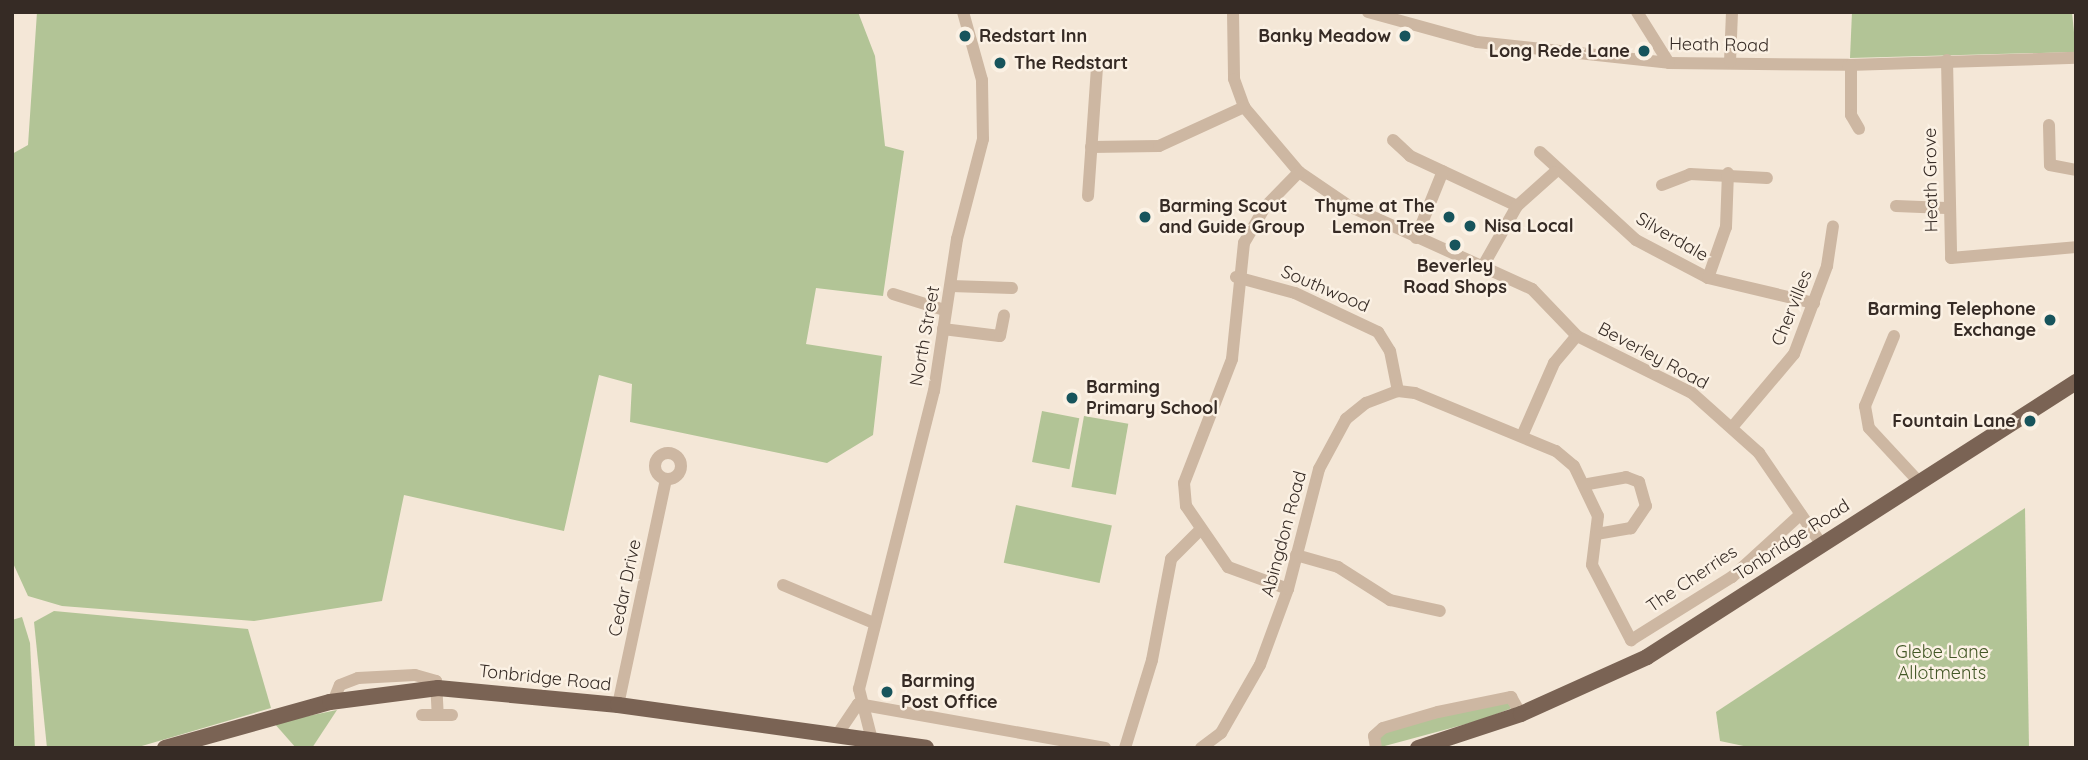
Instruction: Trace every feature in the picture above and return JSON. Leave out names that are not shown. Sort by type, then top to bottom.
[{"type":"main road","name":"Tonbridge Road","points":[[1418,748],[1521,714],[1647,657],[1820,542],[2076,382]]},
{"type":"main road","name":"Tonbridge Road","points":[[165,748],[333,702],[438,688],[618,705],[836,736],[855,743],[872,740],[926,748]]},
{"type":"street","name":"North Street","points":[[836,736],[858,705],[874,623],[934,391],[944,310],[985,123],[978,59],[963,12]]},
{"type":"street","name":"Beverley Road","points":[[1233,12],[1234,79],[1244,107],[1298,172],[1416,238],[1483,265],[1532,289],[1577,336],[1692,393],[1734,425],[1820,542]]},
{"type":"street","name":"Heath Road","points":[[1368,12],[1477,42],[1669,62],[1851,65],[2076,58]]},
{"type":"street","points":[[1637,12],[1669,62]]},
{"type":"street","points":[[1730,62],[1732,12]]},
{"type":"street","name":"Heath Grove","points":[[1947,60],[1946,208],[1951,258],[2076,247]]},
{"type":"street","points":[[1851,65],[1851,115],[1859,129]]},
{"type":"street","points":[[1089,199],[1097,67]]},
{"type":"street","points":[[1091,148],[1160,146],[1204,131],[1244,107]]},
{"type":"street","points":[[2049,125],[2050,165],[2076,170]]},
{"type":"street","points":[[1393,141],[1443,171],[1517,206]]},
{"type":"street","name":"Silverdale","points":[[1540,152],[1555,172],[1636,240],[1708,278],[1814,303]]},
{"type":"street","points":[[1416,238],[1443,171]]},
{"type":"street","points":[[1289,589],[1228,567],[1199,530],[1186,506],[1184,483],[1191,450],[1232,359],[1237,277],[1244,243],[1265,207],[1298,172]]},
{"type":"street","points":[[1483,265],[1517,206],[1555,172]]},
{"type":"street","points":[[1708,278],[1727,227],[1728,173]]},
{"type":"street","points":[[1661,185],[1690,174],[1728,173],[1767,178]]},
{"type":"street","points":[[1896,206],[1946,208]]},
{"type":"street","name":"Chervilles","points":[[1734,425],[1794,354],[1814,303],[1833,226]]},
{"type":"street","name":"Southwood","points":[[1237,277],[1295,293],[1378,332],[1390,351],[1398,391]]},
{"type":"street","points":[[951,286],[1012,288]]},
{"type":"street","points":[[893,294],[944,310]]},
{"type":"street","points":[[943,329],[1000,336],[1004,315]]},
{"type":"street","points":[[1522,436],[1554,363],[1577,336]]},
{"type":"street","points":[[1894,336],[1865,406],[1869,428],[1919,482]]},
{"type":"street","points":[[1888,350],[1900,357]]},
{"type":"street","points":[[1398,391],[1556,451],[1588,484],[1598,534],[1631,528],[1646,506],[1639,482],[1615,474],[1588,484]]},
{"type":"street","name":"Abingdon Road","points":[[1201,748],[1221,733],[1237,708],[1289,589],[1296,555],[1334,438],[1366,403],[1398,391]]},
{"type":"street","name":"Cedar Drive","points":[[618,705],[666,479]]},
{"type":"street","name":"The Cherries","points":[[1598,534],[1591,565],[1631,640],[1732,577],[1801,514]]},
{"type":"street","points":[[1125,748],[1152,660],[1171,559],[1199,530]]},
{"type":"street","points":[[1296,555],[1338,567],[1390,600],[1440,611]]},
{"type":"street","points":[[783,585],[874,623]]},
{"type":"street","points":[[438,688],[438,715]]},
{"type":"street","points":[[1376,748],[1374,736],[1383,728],[1438,712],[1511,697],[1521,714]]},
{"type":"street","points":[[858,705],[872,740]]},
{"type":"street","points":[[858,705],[1059,743],[1105,748]]},
{"type":"street","points":[[422,715],[452,715]]},
{"type":"green space","points":[[37,12],[858,12],[875,56],[885,146],[904,151],[883,296],[816,288],[806,344],[882,356],[873,435],[827,463],[630,422],[632,384],[599,375],[564,531],[404,495],[382,601],[254,621],[62,606],[28,596],[12,561],[12,154],[28,145]]},
{"type":"green space","points":[[1852,12],[2072,12],[2076,52],[1850,58]]},
{"type":"green space","points":[[1042,411],[1079,418],[1069,469],[1032,462]]},
{"type":"green space","points":[[1084,416],[1128,424],[1116,495],[1071,487]]},
{"type":"green space","points":[[1016,505],[1112,525],[1100,583],[1004,563]]},
{"type":"green space","name":"Glebe Lane Allotments","points":[[2025,508],[2029,748],[1753,748],[1720,741],[1716,712]]},
{"type":"green space","points":[[54,611],[248,629],[271,708],[135,748],[47,748],[34,622]]},
{"type":"green space","points":[[22,617],[30,643],[35,748],[12,748],[12,620]]},
{"type":"green space","points":[[1506,701],[1512,708],[1481,720],[1381,747],[1378,736],[1387,730]]},
{"type":"green space","points":[[337,710],[312,748],[296,748],[274,723]]},
{"type":"place","name":"Redstart Inn","points":[[965,36]]},
{"type":"place","name":"Banky Meadow","points":[[1405,36]]},
{"type":"place","name":"Long Rede Lane","points":[[1644,51]]},
{"type":"place","name":"The Redstart","points":[[1000,63]]},
{"type":"place","name":"Barming Scout and Guide Group","points":[[1145,217]]},
{"type":"place","name":"Thyme at The Lemon Tree","points":[[1449,217]]},
{"type":"place","name":"Nisa Local","points":[[1470,226]]},
{"type":"place","name":"Beverley Road Shops","points":[[1455,245]]},
{"type":"place","name":"Barming Telephone Exchange","points":[[2050,320]]},
{"type":"place","name":"Barming Primary School","points":[[1072,398]]},
{"type":"place","name":"Fountain Lane","points":[[2030,421]]},
{"type":"place","name":"Barming Post Office","points":[[887,692]]}]
